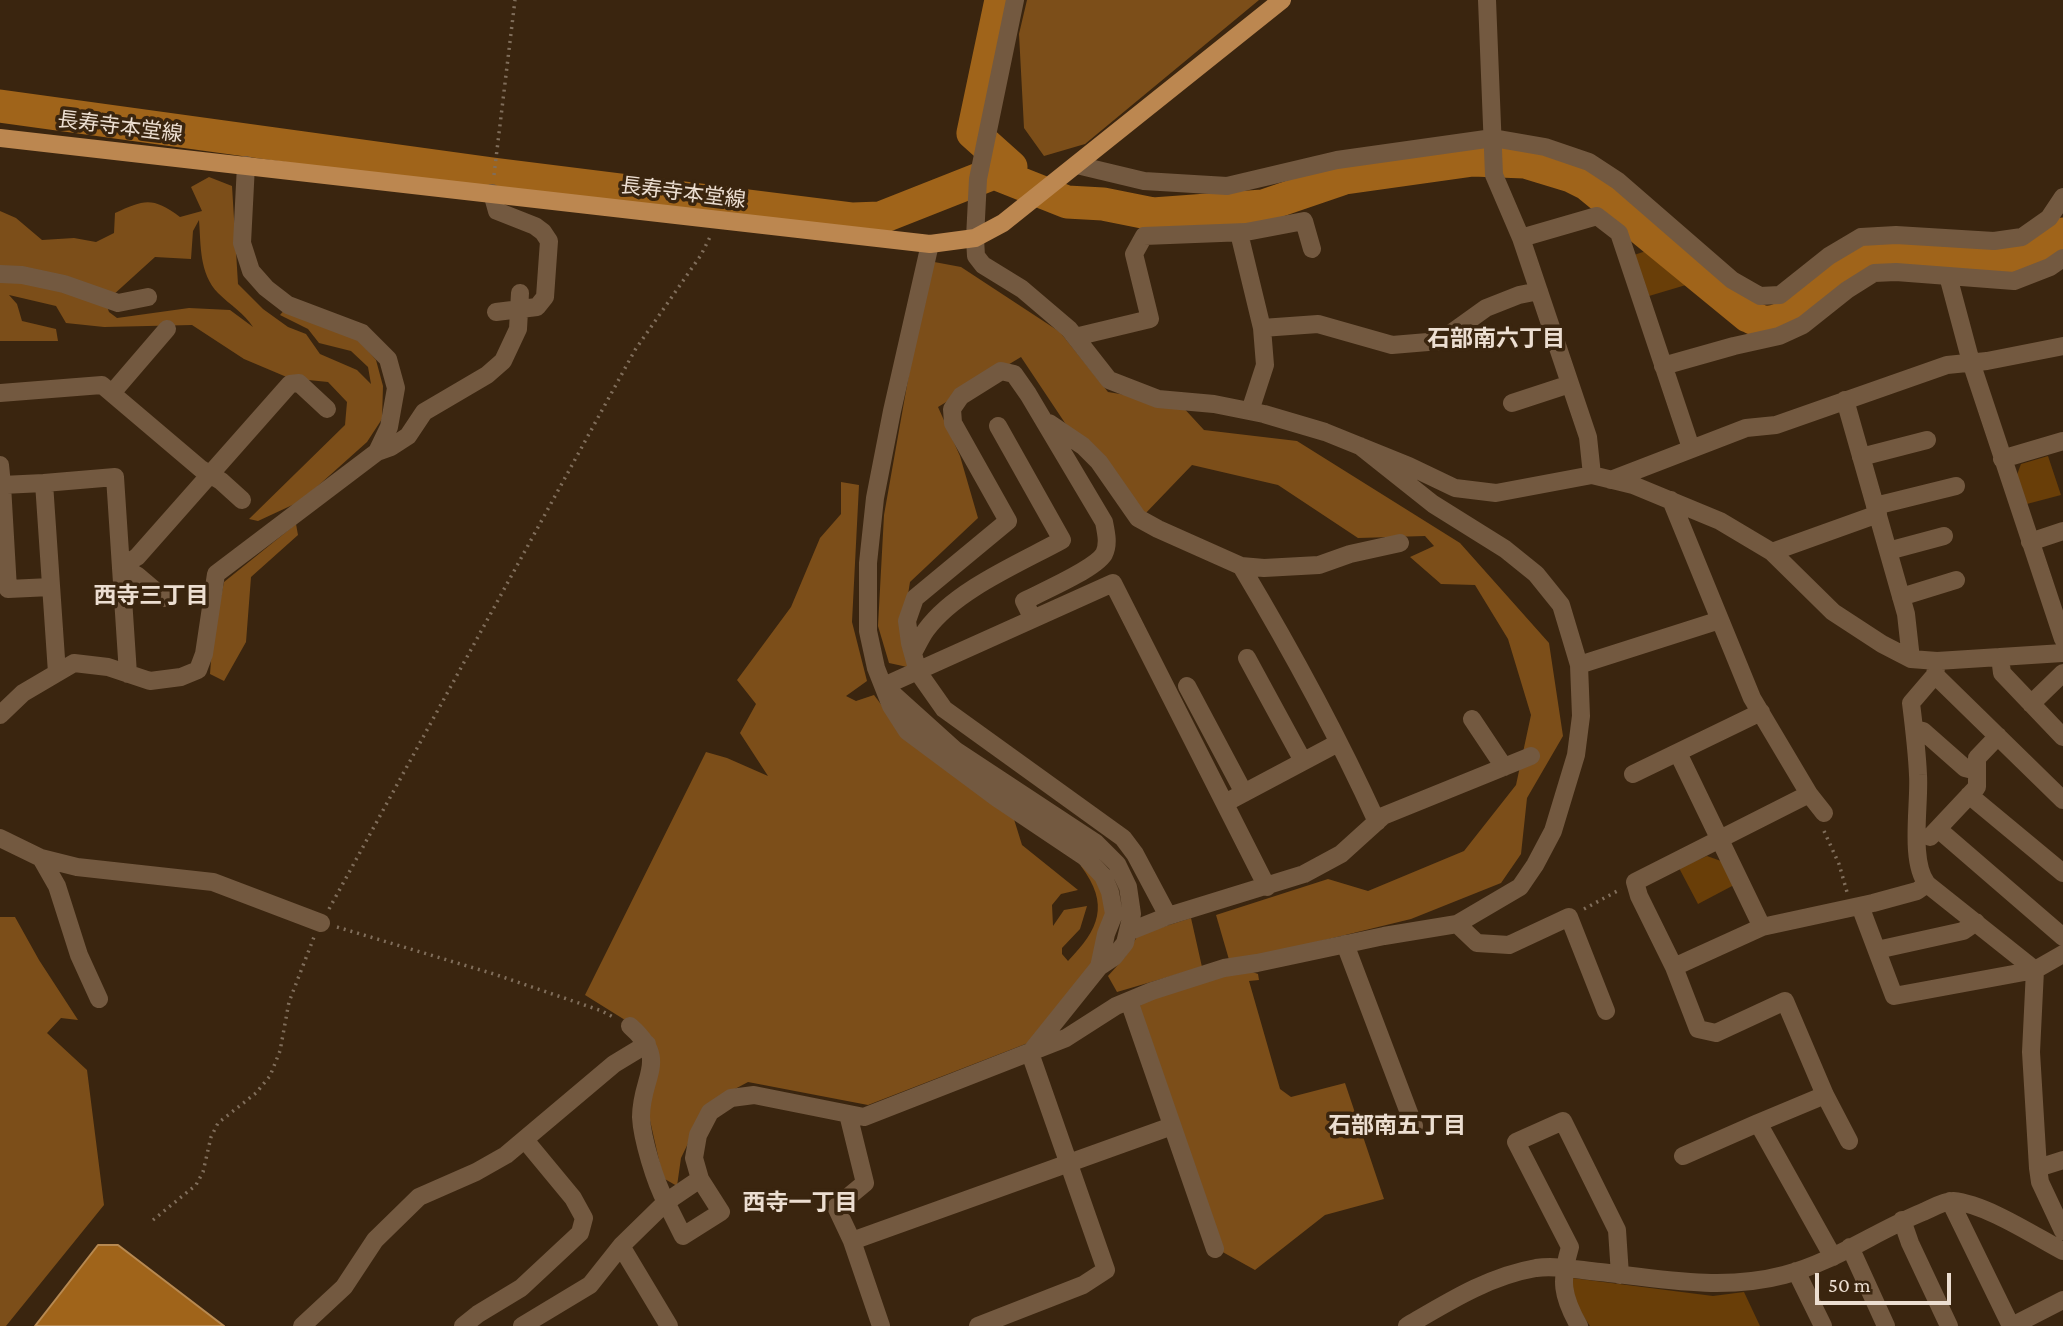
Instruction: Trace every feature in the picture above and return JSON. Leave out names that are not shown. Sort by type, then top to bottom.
[{"type":"main road","name":"長寿寺本堂線","points":[[0,138],[246,165],[492,186],[719,220],[930,244],[975,239],[1003,223],[1282,0]]},
{"type":"street","points":[[1015,0],[977,191],[976,256],[979,261],[1022,289],[1075,337],[1109,380],[1158,399],[1214,404],[1250,411],[1325,432],[1455,488],[1496,493],[1592,475],[1671,500],[1720,521],[1772,552],[1833,612],[1882,644],[1936,668],[1998,736],[2063,800]]},
{"type":"street","points":[[1487,0],[1494,175],[1521,238],[1588,437],[1592,475]]},
{"type":"street","points":[[1077,165],[1144,181],[1227,186],[1337,160],[1493,138],[1545,147],[1589,162],[1618,181],[1732,280],[1760,296],[1780,295],[1829,256],[1861,237],[1896,235],[1994,241],[2022,237],[2049,218],[2063,197]]},
{"type":"street","points":[[246,165],[242,243],[251,271],[266,288],[288,305],[362,332],[388,359],[396,388],[389,427],[377,452]]},
{"type":"street","points":[[492,186],[497,211],[535,226],[550,241],[545,297],[537,307],[519,302],[496,312]]},
{"type":"street","points":[[1521,238],[1597,216],[1619,233],[1690,448]]},
{"type":"street","points":[[1075,337],[1150,319],[1135,254],[1144,236],[1239,233],[1304,221],[1312,249]]},
{"type":"street","points":[[1239,233],[1262,328],[1265,365],[1250,411]]},
{"type":"street","points":[[930,244],[875,498],[869,550],[867,631],[876,668],[891,706],[906,731],[997,798],[1085,857],[1103,876],[1110,892],[1114,914],[1106,934],[1099,967]]},
{"type":"street","points":[[1663,366],[1734,345],[1779,336],[1802,325],[1874,273],[1896,272],[2014,281],[2050,267],[2063,257]]},
{"type":"street","points":[[0,274],[22,275],[64,284],[118,303],[148,297]]},
{"type":"street","points":[[1948,276],[1970,362],[2063,639]]},
{"type":"street","points":[[1262,328],[1318,324],[1392,345],[1440,341],[1486,308],[1519,295],[1539,291]]},
{"type":"street","points":[[0,715],[23,692],[74,663],[108,667],[150,681],[181,677],[198,670],[204,654],[216,574],[377,452],[408,436],[424,412],[487,375],[503,361],[518,329],[519,302]]},
{"type":"street","points":[[112,393],[166,329]]},
{"type":"street","points":[[1846,405],[1947,365],[1987,361],[2063,346]]},
{"type":"street","points":[[1033,619],[1024,601],[1093,565],[1104,553],[1107,537],[1104,522],[1044,419],[1014,374],[1001,371],[961,396],[952,409],[953,423],[1009,521],[915,598],[907,621],[918,672],[944,709],[1123,838],[1135,854],[1168,916]]},
{"type":"street","points":[[121,566],[137,557],[290,384],[299,383],[327,409]]},
{"type":"street","points":[[1512,403],[1570,384]]},
{"type":"street","points":[[0,393],[102,385],[242,500]]},
{"type":"street","points":[[1611,480],[1746,428],[1776,425],[1846,405],[1923,388]]},
{"type":"street","points":[[1846,405],[1906,614],[1911,659]]},
{"type":"street","points":[[1044,419],[1083,446],[1099,462],[1138,518],[1241,566],[1264,568],[1319,565],[1350,554],[1399,543]]},
{"type":"street","points":[[913,653],[928,628],[948,608],[975,589],[1062,540],[998,426]]},
{"type":"street","points":[[1861,457],[1927,440]]},
{"type":"street","points":[[2002,458],[2063,442]]},
{"type":"street","points":[[630,1026],[643,1038],[651,1052],[651,1069],[642,1098],[641,1119],[652,1165],[683,1236],[721,1212],[700,1178],[694,1158],[698,1135],[709,1112],[732,1098],[754,1095],[864,1117],[1066,1038],[1116,1006],[1129,1001],[1224,968],[1457,925],[1520,887],[1553,831],[1576,755],[1581,716],[1579,665],[1561,604],[1536,574],[1504,549],[1433,504],[1360,446]]},
{"type":"street","points":[[0,465],[8,589],[51,587]]},
{"type":"street","points":[[2,485],[115,477],[128,674]]},
{"type":"street","points":[[44,483],[57,673]]},
{"type":"street","points":[[1772,552],[1876,510],[1956,486]]},
{"type":"street","points":[[1671,500],[1752,698],[1810,793],[1821,817]]},
{"type":"street","points":[[2030,542],[2063,531]]},
{"type":"street","points":[[1888,551],[1944,536]]},
{"type":"street","points":[[121,566],[138,576],[164,598]]},
{"type":"street","points":[[1241,566],[1338,743],[1377,822]]},
{"type":"street","points":[[1901,597],[1956,580]]},
{"type":"street","points":[[884,686],[1113,583],[1267,887]]},
{"type":"street","points":[[1579,665],[1720,620]]},
{"type":"street","points":[[2035,970],[1927,884],[1922,876],[1918,849],[1919,777],[1911,703],[1936,668],[2000,657],[2063,653]]},
{"type":"street","points":[[2000,657],[2001,673],[2063,737]]},
{"type":"street","points":[[1247,658],[1303,761]]},
{"type":"street","points":[[2031,704],[2062,675]]},
{"type":"street","points":[[884,686],[955,750],[1096,843],[1117,864],[1128,887],[1132,914],[1125,943],[1099,967],[1030,1053]]},
{"type":"street","points":[[1187,686],[1244,793]]},
{"type":"street","points":[[1633,774],[1760,712]]},
{"type":"street","points":[[1472,719],[1504,767]]},
{"type":"street","points":[[1914,729],[1923,731],[1965,768],[1977,771]]},
{"type":"street","points":[[1918,849],[1977,787],[1977,758],[1998,736]]},
{"type":"street","points":[[1225,803],[1338,743]]},
{"type":"street","points":[[1678,752],[1762,927]]},
{"type":"street","points":[[1128,932],[1168,916],[1304,874],[1340,854],[1383,816],[1531,756]]},
{"type":"street","points":[[1810,793],[1635,882],[1639,896],[1674,967],[1698,1029],[1716,1033],[1785,1001],[1825,1095],[1849,1141]]},
{"type":"street","points":[[1969,795],[2063,873]]},
{"type":"street","points":[[1938,829],[2063,937]]},
{"type":"street","points":[[0,838],[41,858],[77,867],[213,882],[321,923]]},
{"type":"street","points":[[41,858],[57,886],[79,955],[99,999]]},
{"type":"street","points":[[1674,967],[1762,927],[1856,907],[1917,891],[1927,884]]},
{"type":"street","points":[[1856,907],[1877,950],[1894,996],[2035,970],[2063,954]]},
{"type":"street","points":[[1457,925],[1477,943],[1509,945],[1569,917],[1606,1011]]},
{"type":"street","points":[[1877,950],[1963,931],[1976,922]]},
{"type":"street","points":[[1345,944],[1414,1126]]},
{"type":"street","points":[[2035,970],[2032,1052],[2039,1182],[2063,1231]]},
{"type":"street","points":[[1129,1001],[1215,1250]]},
{"type":"street","points":[[302,1326],[344,1287],[375,1240],[419,1197],[476,1172],[506,1155],[614,1064],[646,1044]]},
{"type":"street","points":[[978,1326],[1083,1285],[1106,1270],[1030,1053]]},
{"type":"street","points":[[1683,1156],[1825,1095]]},
{"type":"street","points":[[848,1114],[865,1183],[836,1206],[852,1241],[881,1326]]},
{"type":"street","points":[[1579,1326],[1565,1301],[1564,1268],[1570,1247],[1516,1142],[1563,1121],[1617,1230],[1620,1275]]},
{"type":"street","points":[[1758,1123],[1833,1256]]},
{"type":"street","points":[[852,1241],[1172,1126]]},
{"type":"street","points":[[463,1326],[521,1289],[580,1233],[584,1218],[573,1198],[525,1140]]},
{"type":"street","points":[[2038,1168],[2063,1160]]},
{"type":"street","points":[[522,1326],[590,1285],[621,1246],[666,1202],[700,1178]]},
{"type":"street","points":[[1950,1201],[2012,1326],[2062,1303]]},
{"type":"street","points":[[1409,1325],[1486,1283],[1516,1272],[1540,1268],[1564,1268],[1688,1283],[1763,1280],[1796,1271],[1833,1256],[1902,1220],[1950,1201],[1975,1206],[2063,1251]]},
{"type":"street","points":[[1902,1220],[1949,1326]]},
{"type":"street","points":[[621,1246],[669,1326]]},
{"type":"street","points":[[1850,1247],[1886,1326]]},
{"type":"street","points":[[1796,1271],[1823,1326]]},
{"type":"path","points":[[492,186],[515,0]]},
{"type":"path","points":[[153,1220],[196,1185],[218,1123],[256,1093],[270,1076],[280,1051],[289,1002],[321,923],[635,349],[701,255],[719,220]]},
{"type":"path","points":[[1821,817],[1856,907]]},
{"type":"path","points":[[1569,917],[1635,882]]},
{"type":"path","points":[[321,923],[494,974],[602,1011],[630,1026]]},
{"type":"shaded area","points":[[1027,0],[1259,0],[1085,144],[1044,156],[1024,128],[1019,34]]},
{"type":"shaded area","points":[[209,177],[232,186],[238,284],[263,309],[288,327],[306,334],[320,354],[357,370],[371,384],[368,367],[351,351],[319,343],[308,329],[280,315],[286,308],[355,336],[376,360],[383,386],[382,419],[367,442],[301,501],[258,521],[249,519],[345,425],[347,402],[328,382],[289,378],[244,359],[192,325],[104,327],[66,323],[56,306],[9,295],[17,304],[22,321],[56,329],[58,341],[0,341],[0,277],[104,298],[109,312],[117,318],[189,308],[230,310],[253,327],[218,293],[207,277],[202,258],[199,220],[193,231],[191,259],[155,257],[112,296],[0,272],[0,211],[16,218],[42,240],[74,238],[96,242],[114,233],[115,213],[133,205],[155,203],[180,217],[202,211],[191,187]]},
{"type":"shaded area","points":[[1655,248],[1696,282],[1649,296],[1634,255]]},
{"type":"shaded area","points":[[929,261],[961,267],[1060,332],[1108,392],[1180,404],[1204,430],[1297,441],[1460,543],[1549,643],[1563,736],[1527,798],[1521,854],[1501,883],[1411,919],[1230,963],[1216,915],[1328,879],[1368,891],[1464,851],[1516,785],[1531,715],[1508,639],[1475,585],[1441,584],[1410,557],[1434,546],[1425,536],[1358,538],[1278,485],[1192,465],[1143,516],[1065,423],[1021,357],[938,407],[960,456],[978,518],[910,582],[902,632],[912,668],[889,663],[878,626],[884,515]]},
{"type":"shaded area","points":[[2048,456],[2061,495],[2023,505],[2015,480],[2021,464]]},
{"type":"shaded area","points":[[841,482],[859,485],[852,622],[867,681],[846,696],[856,701],[874,695],[904,735],[1013,816],[1022,845],[1078,890],[1061,894],[1052,905],[1053,926],[1064,910],[1087,906],[1080,929],[1062,948],[1062,954],[1068,961],[1087,938],[1097,916],[1096,893],[1081,866],[1085,866],[1102,884],[1114,922],[1093,964],[1028,1043],[868,1105],[748,1082],[707,1104],[681,1158],[677,1186],[663,1178],[647,1107],[649,1035],[585,995],[706,752],[768,776],[740,733],[756,704],[737,680],[791,607],[820,538],[841,514]]},
{"type":"shaded area","points":[[296,524],[298,535],[251,577],[246,642],[224,681],[210,674],[213,635],[224,582]]},
{"type":"shaded area","points":[[1707,856],[1721,861],[1734,885],[1698,904],[1679,868]]},
{"type":"shaded area","points":[[0,917],[15,917],[78,1020],[61,1018],[47,1033],[87,1070],[104,1205],[6,1326],[0,1326]]},
{"type":"shaded area","points":[[1191,918],[1202,967],[1117,992],[1108,976],[1125,957],[1138,935]]},
{"type":"shaded area","points":[[1244,969],[1258,974],[1259,980],[1249,981],[1280,1089],[1291,1097],[1345,1083],[1384,1199],[1325,1215],[1255,1270],[1219,1250],[1137,1007],[1156,996]]},
{"type":"shaded area","points":[[98,1245],[118,1245],[224,1326],[35,1326]]},
{"type":"shaded area","points":[[1572,1278],[1713,1296],[1744,1292],[1760,1326],[1590,1326],[1570,1296]]},
{"type":"waterway","points":[[1001,0],[973,133],[1011,167]]},
{"type":"waterway","points":[[0,106],[493,174],[853,219],[880,218],[994,173],[1067,202],[1103,204],[1153,214],[1263,206],[1345,178],[1473,160],[1525,162],[1571,176],[1587,184],[1748,316],[1764,322],[1776,321],[1799,307],[1843,266],[1859,256],[1880,253],[2009,261],[2051,246],[2063,234]]},
{"type":"district","name":"石部南六丁目","points":[[1496,339]]},
{"type":"district","name":"西寺三丁目","points":[[151,596]]},
{"type":"district","name":"石部南五丁目","points":[[1397,1126]]},
{"type":"district","name":"西寺一丁目","points":[[800,1203]]}]
